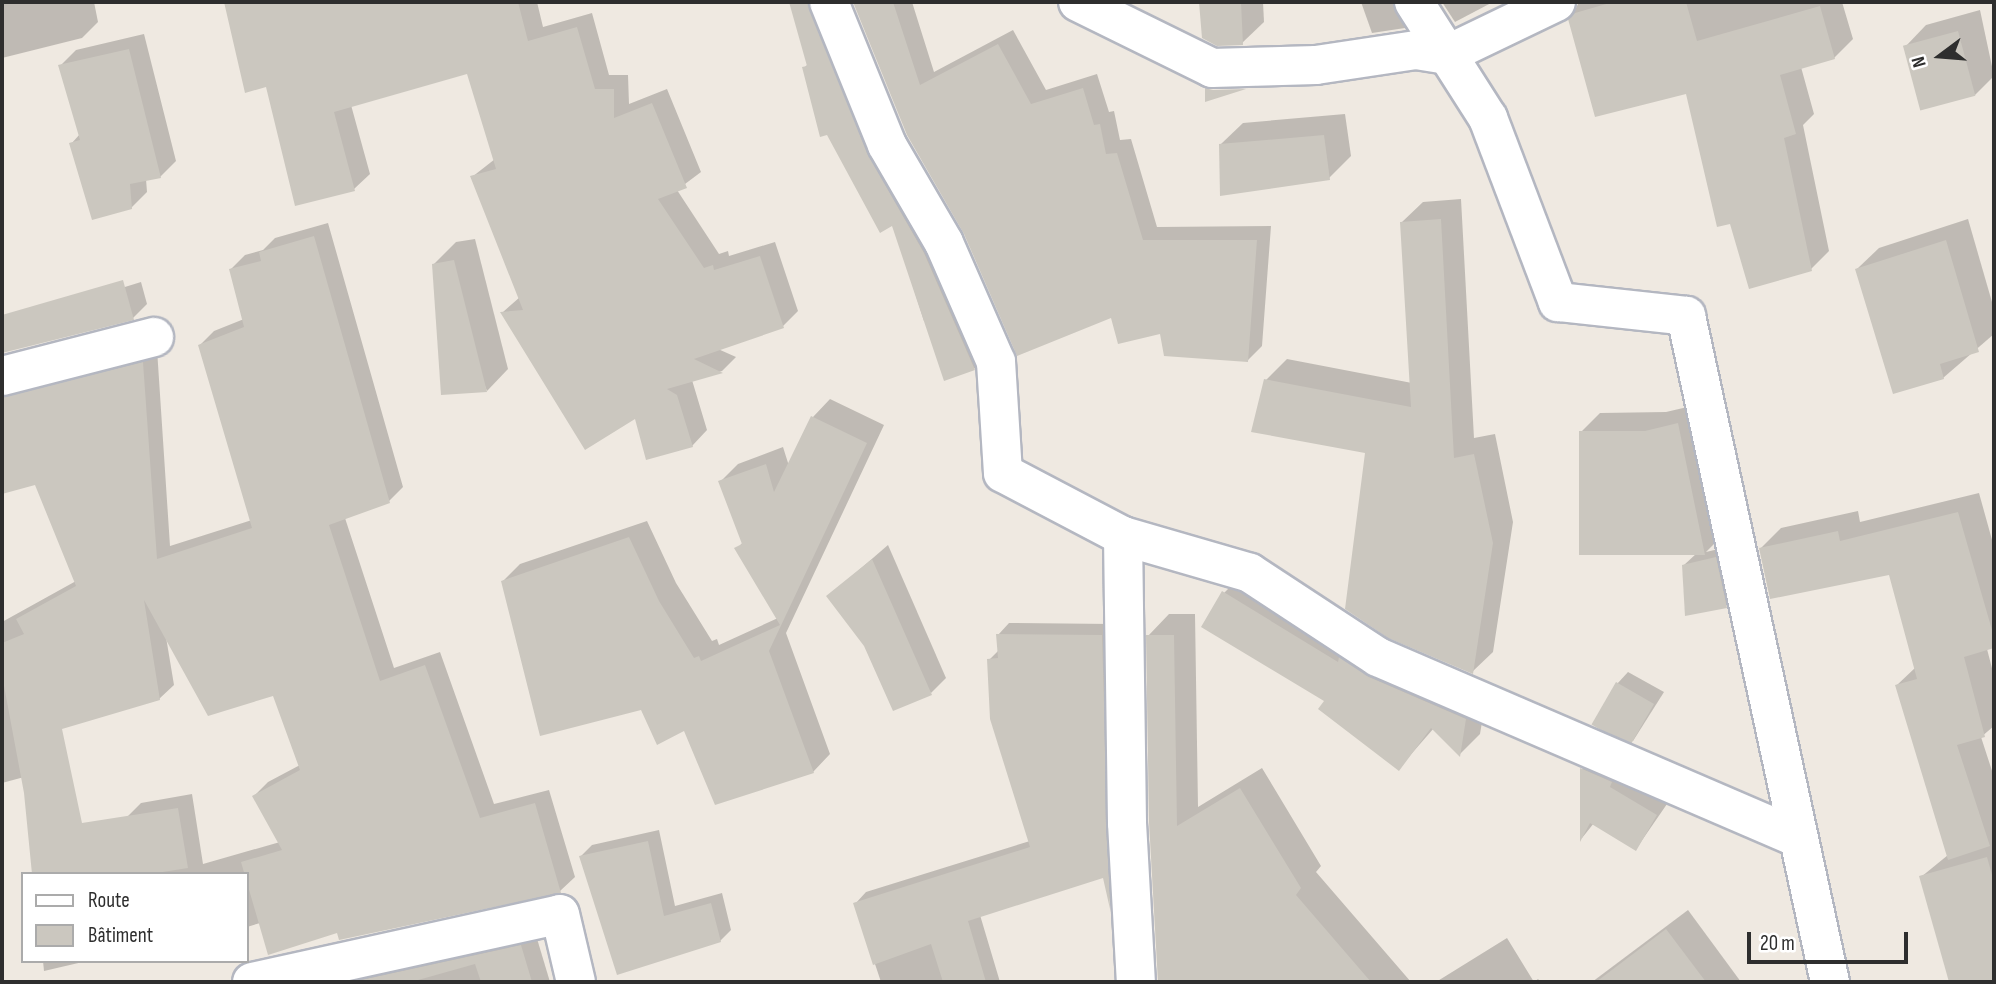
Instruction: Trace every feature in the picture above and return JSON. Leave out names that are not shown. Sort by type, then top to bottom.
[{"type":"street","points":[[829,2],[887,145],[944,243],[996,362],[1003,473],[1123,536],[1250,573],[1378,657],[1798,838]]},
{"type":"street","points":[[1078,2],[1212,68],[1316,65],[1416,50],[1446,55],[1556,2]]},
{"type":"street","points":[[1414,2],[1488,118],[1558,302],[1686,316],[1830,982]]},
{"type":"street","points":[[2,376],[154,337]]},
{"type":"street","points":[[1123,536],[1127,836],[1136,982]]},
{"type":"street","points":[[252,982],[297,976],[560,914],[576,982]]},
{"type":"building","points":[[224,2],[518,2],[528,41],[577,27],[595,89],[614,89],[614,118],[652,103],[687,188],[658,199],[704,268],[713,265],[714,270],[760,256],[784,328],[694,359],[723,373],[667,389],[677,395],[693,447],[646,460],[635,419],[585,450],[500,312],[523,310],[470,176],[496,169],[467,74],[334,112],[355,191],[295,206],[266,87],[245,93]]},
{"type":"building","points":[[789,2],[808,2],[867,153],[924,253],[975,370],[944,381],[892,226],[880,233],[827,135],[820,137],[802,67],[807,66]]},
{"type":"building","points":[[853,2],[893,2],[920,85],[998,44],[1031,104],[1083,88],[1094,125],[1100,124],[1106,154],[1117,153],[1143,240],[1257,240],[1248,362],[1164,356],[1160,334],[1118,344],[1111,318],[1017,356],[964,234],[907,135]]},
{"type":"building","points":[[1199,2],[1241,2],[1243,45],[1217,46],[1202,38]]},
{"type":"building","points":[[1613,2],[1686,2],[1697,41],[1820,6],[1835,59],[1780,75],[1796,134],[1784,138],[1812,271],[1749,289],[1730,224],[1717,227],[1686,94],[1595,117],[1568,19],[1575,13]]},
{"type":"building","points":[[1958,31],[1975,96],[1920,110],[1903,46]]},
{"type":"building","points":[[129,49],[161,178],[130,184],[132,209],[92,220],[69,143],[80,140],[58,65]]},
{"type":"building","points":[[1205,88],[1213,90],[1246,89],[1205,102]]},
{"type":"building","points":[[1324,135],[1330,180],[1220,196],[1219,144]]},
{"type":"building","points":[[1441,219],[1454,458],[1474,454],[1493,543],[1473,674],[1388,638],[1345,609],[1365,453],[1251,432],[1264,379],[1411,407],[1400,222]]},
{"type":"building","points":[[314,236],[390,503],[329,525],[380,681],[425,665],[480,818],[535,803],[561,893],[339,940],[337,933],[268,955],[248,886],[248,872],[244,872],[241,862],[282,850],[252,796],[300,770],[273,696],[208,716],[144,600],[160,700],[62,729],[82,823],[178,808],[188,868],[163,872],[32,872],[24,793],[2,675],[2,643],[24,634],[16,619],[76,586],[35,485],[2,494],[2,397],[143,362],[157,559],[252,528],[198,345],[244,327],[229,269],[261,261],[259,252]]},
{"type":"building","points":[[1946,240],[1979,352],[1940,364],[1944,379],[1893,394],[1855,269]]},
{"type":"building","points":[[454,260],[487,392],[441,395],[432,264]]},
{"type":"building","points":[[123,280],[134,320],[2,353],[2,315]]},
{"type":"building","points":[[811,416],[867,443],[769,651],[814,773],[715,805],[684,731],[657,745],[641,710],[540,736],[501,581],[629,537],[659,601],[694,658],[699,656],[701,661],[780,625],[734,548],[742,544],[718,481],[766,464],[774,492]]},
{"type":"building","points":[[1678,423],[1705,555],[1579,555],[1579,431],[1645,431]]},
{"type":"building","points":[[1958,512],[1994,637],[1994,648],[1964,657],[1985,737],[1957,745],[1990,846],[1948,860],[1895,685],[1917,679],[1889,575],[1770,599],[1759,548],[1838,531],[1840,541]]},
{"type":"building","points":[[1716,557],[1727,608],[1685,616],[1682,565]]},
{"type":"building","points":[[872,559],[932,695],[893,711],[864,646],[826,596]]},
{"type":"building","points":[[1222,591],[1338,662],[1339,657],[1369,677],[1466,719],[1460,757],[1431,728],[1399,771],[1318,709],[1324,701],[1201,627]]},
{"type":"building","points":[[996,634],[1102,635],[1110,909],[1103,878],[968,921],[986,982],[943,982],[931,944],[873,965],[853,903],[1030,847],[990,719],[987,659],[998,658]]},
{"type":"building","points":[[1146,635],[1174,635],[1177,826],[1240,788],[1301,888],[1296,895],[1371,982],[1158,982],[1149,822]]},
{"type":"building","points":[[1616,682],[1654,704],[1630,746],[1592,724]]},
{"type":"building","points":[[1580,768],[1612,782],[1610,787],[1657,815],[1636,851],[1590,823],[1580,842]]},
{"type":"building","points":[[648,841],[664,916],[711,903],[721,942],[617,975],[579,856]]},
{"type":"building","points":[[1987,857],[1994,882],[1994,982],[1949,982],[1919,876]]},
{"type":"building","points":[[1666,929],[1706,982],[1596,982]]},
{"type":"building","points":[[521,945],[532,982],[481,982],[475,964],[411,982],[352,982]]}]
